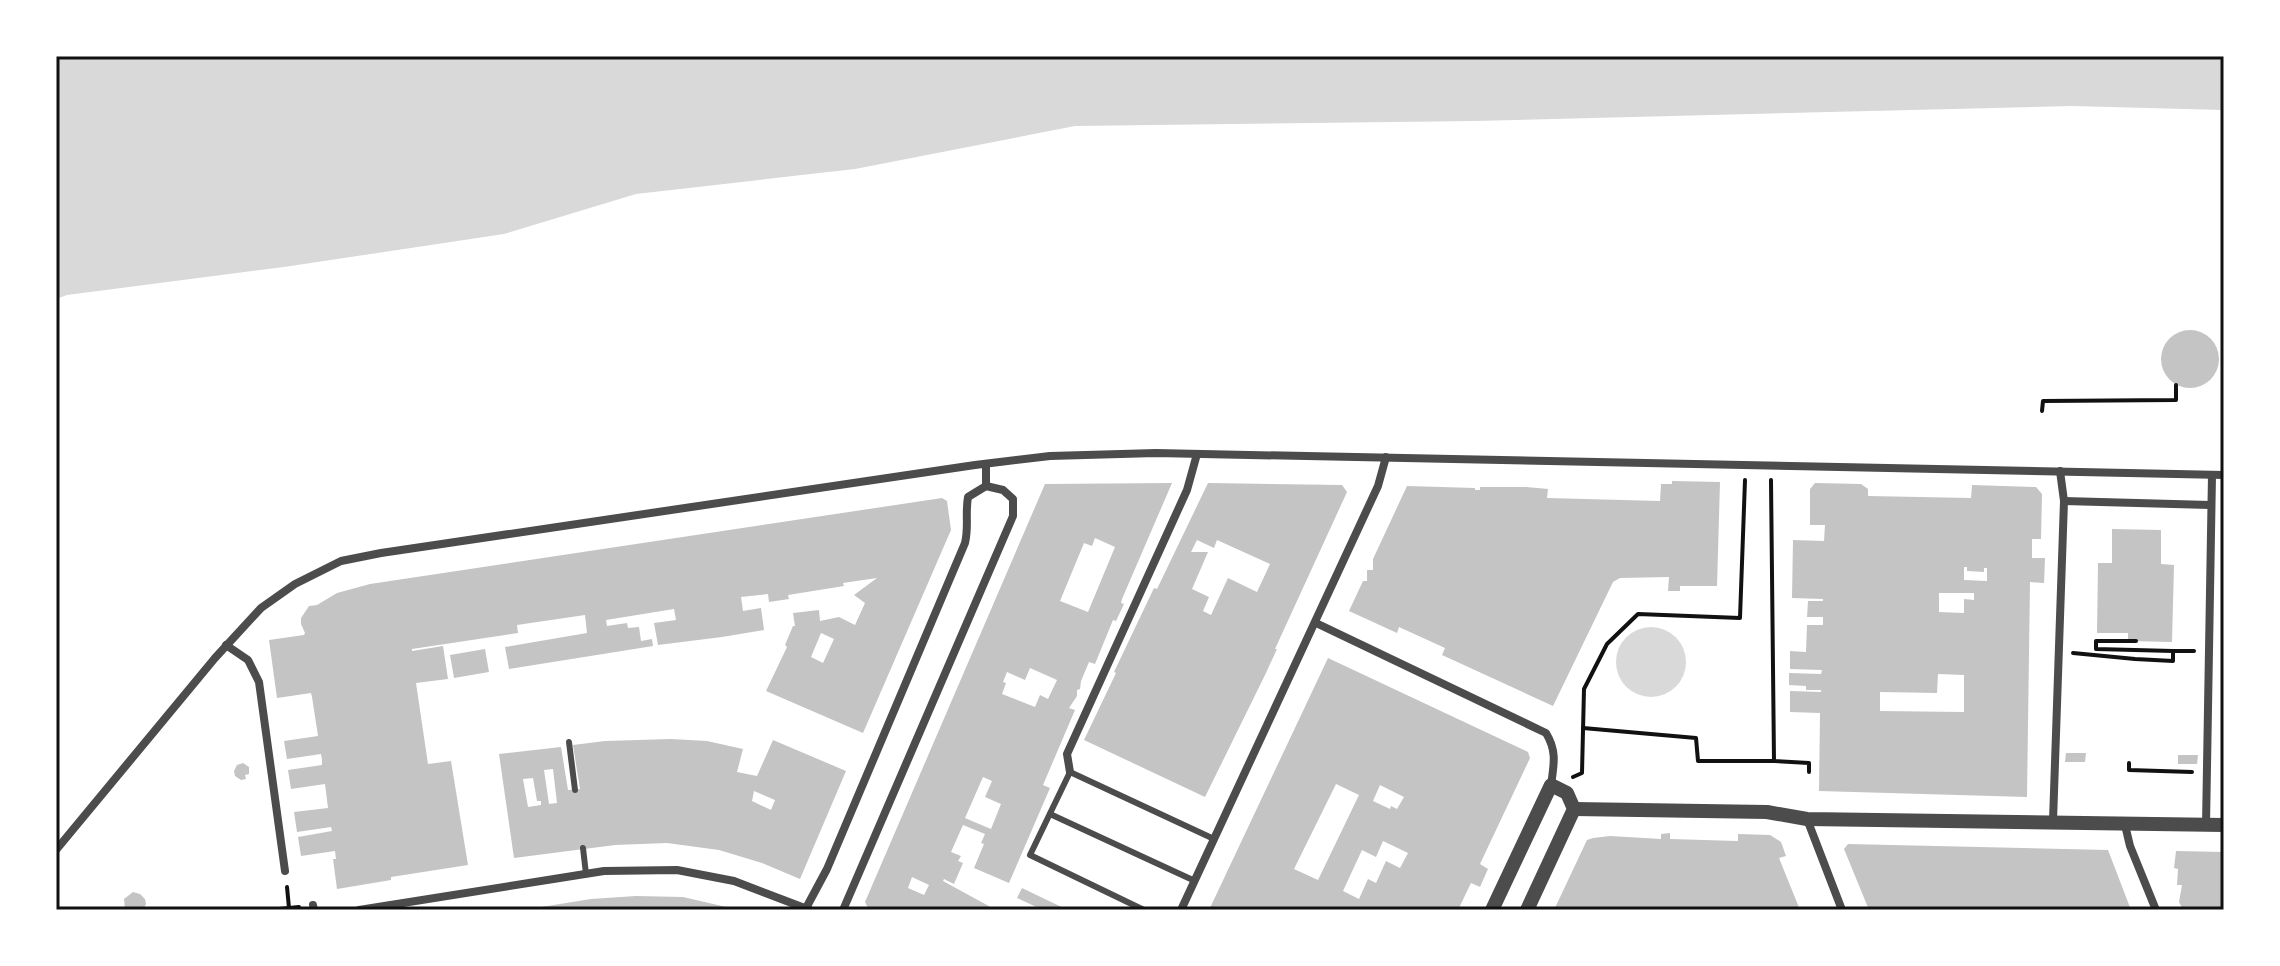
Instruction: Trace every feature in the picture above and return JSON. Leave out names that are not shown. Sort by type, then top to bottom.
[{"type":"street","points":[[56,850],[226,645],[261,608],[295,584],[341,561],[1050,456],[1156,453],[2224,475]]},
{"type":"street","points":[[1070,772],[1067,754],[1187,490],[1197,454]]},
{"type":"street","points":[[1181,910],[1378,486],[1386,457]]},
{"type":"street","points":[[986,464],[986,486]]},
{"type":"street","points":[[2053,821],[2064,501],[2060,471]]},
{"type":"street","points":[[2206,825],[2212,475]]},
{"type":"street","points":[[359,910],[604,871],[677,870],[734,881],[807,909],[827,869],[965,543],[968,497],[986,486],[1003,490],[1013,499],[1013,516],[843,910]]},
{"type":"street","points":[[2064,501],[2210,505]]},
{"type":"street","points":[[1316,623],[1546,733],[1553,744],[1555,755],[1551,785],[1492,910]]},
{"type":"street","points":[[226,645],[248,660],[259,682],[285,871]]},
{"type":"street","points":[[1527,910],[1574,809],[1567,793],[1551,785]]},
{"type":"street","points":[[1574,809],[1767,812],[1807,819],[2224,825]]},
{"type":"street","points":[[1807,819],[1842,910]]},
{"type":"street","points":[[2125,825],[2130,846],[2156,910]]},
{"type":"lane","points":[[569,742],[575,790]]},
{"type":"lane","points":[[1144,910],[1030,855],[1070,772],[1214,839]]},
{"type":"lane","points":[[1050,814],[1195,881]]},
{"type":"lane","points":[[583,848],[586,874]]},
{"type":"path","points":[[2042,411],[2043,401],[2176,400],[2176,385]]},
{"type":"path","points":[[1551,785],[1582,773],[1584,689],[1607,644],[1638,614],[1740,618],[1746,488],[1745,477],[1730,465]]},
{"type":"path","points":[[1771,466],[1774,761]]},
{"type":"path","points":[[2135,659],[2135,651],[2136,642],[2096,641],[2096,649],[2135,651],[2209,651]]},
{"type":"path","points":[[2058,652],[2173,661],[2173,651]]},
{"type":"path","points":[[1583,728],[1696,738],[1698,761],[1809,763],[1809,772]]},
{"type":"path","points":[[2129,763],[2129,770],[2207,772]]},
{"type":"path","points":[[285,871],[289,908]]},
{"type":"path","points":[[270,910],[314,907]]},
{"type":"shaded area","points":[[56,56],[2224,56],[2224,110],[2071,106],[1475,121],[1075,126],[855,169],[636,194],[504,234],[56,299]]},
{"type":"shaded area","points":[[1651,627],[1676,637],[1686,662],[1676,687],[1651,697],[1626,687],[1616,662],[1626,637]]},
{"type":"building","points":[[2190,330],[2211,338],[2219,359],[2211,380],[2190,388],[2169,380],[2161,359],[2169,338]]},
{"type":"building","points":[[1672,481],[1720,482],[1717,586],[1680,586],[1680,591],[1668,591],[1669,577],[1620,578],[1613,582],[1553,706],[1442,655],[1445,648],[1399,627],[1397,633],[1349,611],[1363,581],[1367,581],[1367,570],[1373,570],[1373,559],[1407,486],[1475,490],[1480,490],[1480,487],[1526,487],[1548,489],[1547,498],[1660,501],[1661,484],[1672,484]]},
{"type":"building","points":[[1172,483],[1122,599],[1121,603],[1124,604],[1116,621],[1113,620],[1095,664],[1089,662],[1077,696],[1069,708],[1075,710],[1043,785],[1050,788],[1009,883],[974,868],[985,834],[963,825],[951,852],[961,856],[958,861],[963,863],[954,884],[943,881],[996,910],[871,910],[865,902],[1045,484]],"holes":[[[1095,538],[1115,547],[1088,612],[1060,601],[1084,543],[1092,546]],[[1030,668],[1057,680],[1048,699],[1040,695],[1035,707],[1002,694],[1007,672],[1025,680]],[[983,777],[992,781],[985,797],[1001,804],[991,829],[965,818]],[[912,877],[929,885],[924,895],[908,888]]]},
{"type":"building","points":[[1208,483],[1342,485],[1347,492],[1265,675],[1205,797],[1084,740],[1154,588],[1157,589]],"holes":[[[1197,540],[1214,548],[1217,540],[1270,564],[1257,592],[1228,578],[1211,615],[1203,611],[1209,597],[1192,589],[1208,552],[1191,552]]]},
{"type":"building","points":[[1815,483],[1861,484],[1868,489],[1868,496],[1971,498],[1972,485],[2036,487],[2042,494],[2041,539],[2032,539],[2032,558],[2045,558],[2044,583],[2030,582],[2027,797],[1819,791],[1820,713],[1790,712],[1790,691],[1821,690],[1789,685],[1789,673],[1821,674],[1822,670],[1790,669],[1790,651],[1806,652],[1807,625],[1823,625],[1823,617],[1807,617],[1808,601],[1823,599],[1792,598],[1793,540],[1824,541],[1825,525],[1810,525],[1810,489]],"holes":[[[1964,567],[1967,571],[1984,572],[1987,568],[1987,581],[1964,580]],[[1939,593],[1974,593],[1974,600],[1964,599],[1964,613],[1939,612]],[[1938,674],[1964,675],[1964,712],[1880,711],[1880,692],[1937,693]]]},
{"type":"building","points":[[942,498],[947,501],[951,530],[863,733],[766,691],[795,626],[793,613],[819,610],[820,621],[839,617],[855,625],[865,603],[854,595],[877,578],[788,595],[789,599],[769,602],[768,594],[741,597],[743,611],[761,608],[764,630],[722,637],[658,645],[654,623],[676,620],[674,609],[606,620],[607,626],[627,623],[628,628],[639,627],[641,641],[652,639],[653,646],[509,669],[505,647],[587,633],[585,615],[517,625],[518,633],[412,649],[443,646],[448,679],[416,683],[428,764],[451,761],[468,865],[337,889],[333,859],[336,859],[335,851],[301,856],[298,837],[332,831],[331,827],[297,832],[294,812],[328,808],[325,784],[291,789],[288,770],[322,765],[321,754],[287,759],[284,741],[318,736],[311,693],[277,698],[269,640],[304,635],[301,618],[309,606],[317,605],[337,593],[370,584]],"holes":[[[821,633],[834,639],[823,663],[811,657]]]},
{"type":"building","points":[[2112,529],[2161,530],[2161,564],[2174,565],[2172,642],[2128,641],[2128,633],[2097,633],[2098,563],[2112,563]]},
{"type":"building","points":[[485,649],[489,672],[454,678],[450,655]]},
{"type":"building","points":[[1328,658],[1528,752],[1530,758],[1480,864],[1488,869],[1480,887],[1471,883],[1458,910],[1209,910]],"holes":[[[1336,784],[1359,795],[1318,880],[1294,869]],[[1380,785],[1404,797],[1397,809],[1373,801]],[[1383,841],[1408,853],[1400,868],[1386,861],[1376,883],[1368,879],[1359,899],[1343,891],[1362,850],[1376,857]]]},
{"type":"building","points":[[773,740],[846,771],[800,879],[719,850],[667,843],[615,845],[514,858],[499,754],[561,747],[568,790],[580,789],[573,745],[605,741],[707,741],[743,749],[737,772],[757,776]],"holes":[[[553,769],[557,803],[549,804],[544,770]],[[533,778],[537,801],[541,801],[541,805],[528,807],[523,779]],[[754,791],[775,800],[771,810],[752,801]]]},
{"type":"building","points":[[2066,753],[2086,753],[2085,762],[2065,762]]},
{"type":"building","points":[[2178,755],[2198,755],[2197,764],[2178,764]]},
{"type":"building","points":[[243,763],[249,767],[249,774],[241,780],[234,771],[237,765]]},
{"type":"building","points":[[1670,833],[1670,839],[1738,841],[1738,834],[1770,835],[1781,842],[1786,856],[1779,858],[1800,910],[1669,910],[1669,907],[1652,907],[1652,910],[1554,910],[1587,840],[1610,836],[1661,839],[1661,834]]},
{"type":"building","points":[[1848,844],[2108,850],[2131,910],[1869,910],[1844,849]]},
{"type":"building","points":[[2176,851],[2224,852],[2224,910],[2183,910],[2179,902],[2182,885],[2177,885],[2178,869],[2174,868]]},
{"type":"building","points":[[1022,888],[1068,910],[1043,910],[1017,898]]},
{"type":"building","points":[[133,892],[145,899],[143,910],[125,910],[124,899]]},
{"type":"building","points":[[683,897],[735,909],[535,910],[591,899]]}]
